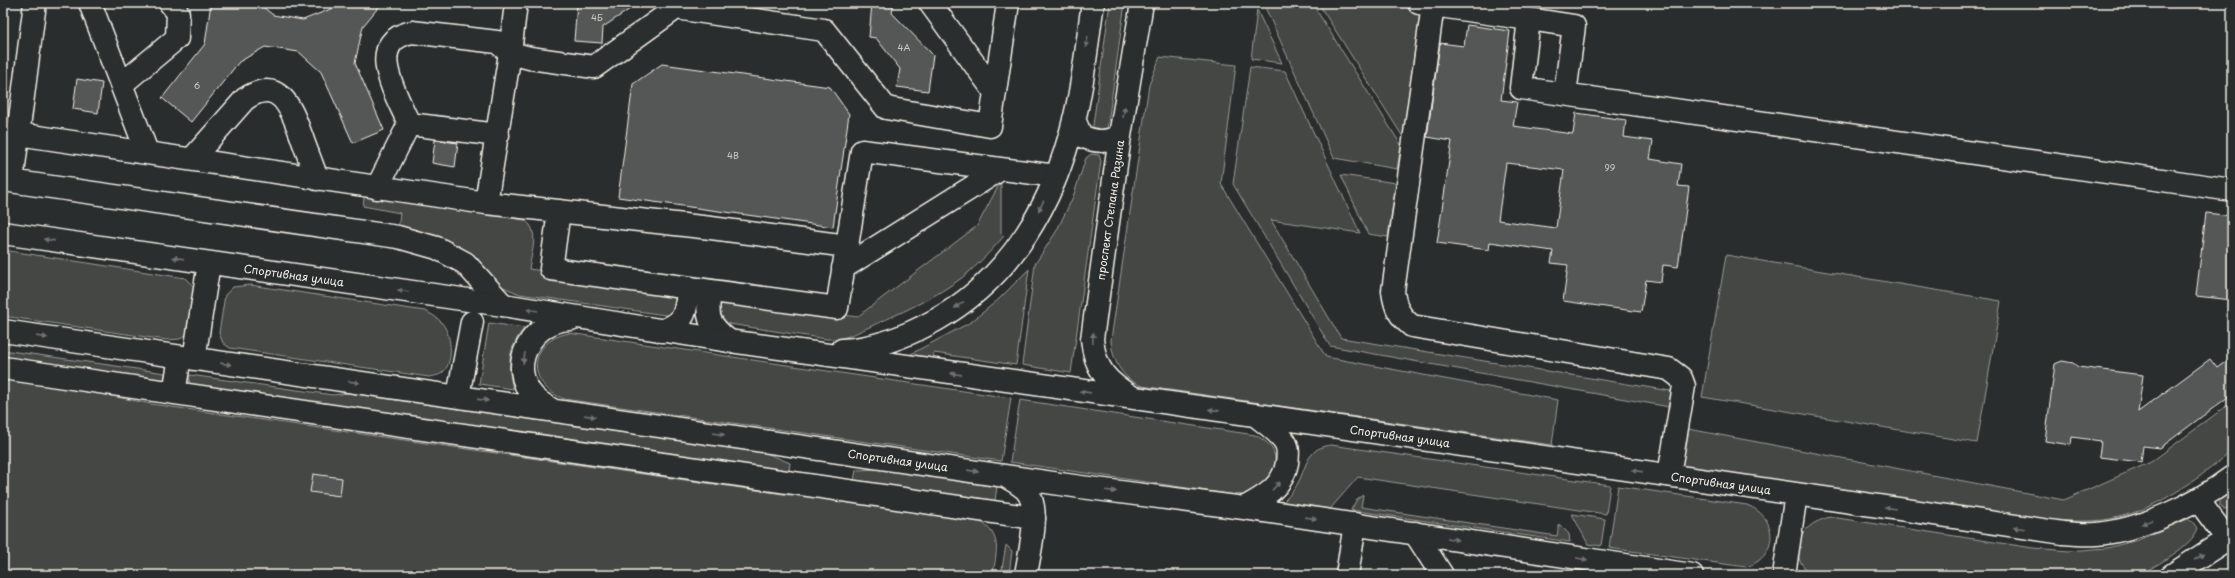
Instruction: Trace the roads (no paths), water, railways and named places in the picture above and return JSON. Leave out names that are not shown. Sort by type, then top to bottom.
[{"type":"main road","points":[[35,3],[18,134],[8,181],[398,237],[436,248],[465,263],[503,305]]},
{"type":"main road","points":[[90,3],[147,152]]},
{"type":"main road","points":[[122,84],[177,38],[178,13],[170,3]]},
{"type":"main road","points":[[486,203],[498,135],[516,3]]},
{"type":"main road","points":[[930,3],[994,91]]},
{"type":"main road","points":[[377,188],[409,124],[385,67],[386,52],[399,34],[412,32],[497,42],[510,53],[530,58],[594,67],[676,8],[824,30],[886,108],[990,126],[1008,3]]},
{"type":"main road","points":[[801,352],[847,350],[877,345],[912,333],[967,299],[999,271],[1019,248],[1056,176],[1074,119],[1093,3]]},
{"type":"main road","name":"проспект Степана Разина","points":[[1136,400],[1113,385],[1103,374],[1094,357],[1092,339],[1120,136],[1142,3]]},
{"type":"main road","points":[[1565,94],[1574,26],[1425,4],[1393,291],[1394,304],[1401,318],[1412,326],[1669,368],[1676,372],[1684,386],[1670,475]]},
{"type":"main road","points":[[1529,19],[1520,88],[2232,190]]},
{"type":"main road","points":[[192,159],[245,99],[254,93],[266,90],[277,94],[289,104],[317,178]]},
{"type":"main road","points":[[1074,119],[1081,136],[1092,141],[1111,140],[1120,136]]},
{"type":"main road","points":[[409,124],[498,135]]},
{"type":"main road","points":[[18,134],[486,203],[847,246]]},
{"type":"main road","points":[[559,211],[551,269],[837,308],[862,151],[1056,176]]},
{"type":"main road","points":[[844,268],[1002,169]]},
{"type":"main road","name":"Спортивная улица","points":[[3,233],[503,305],[729,342],[1136,400],[1255,415],[2063,534],[2097,534],[2133,527],[2190,503],[2232,478]]},
{"type":"main road","points":[[174,393],[187,358],[209,263]]},
{"type":"main road","points":[[662,331],[678,324],[685,312],[689,288]]},
{"type":"main road","points":[[710,291],[707,309],[710,322],[729,342]]},
{"type":"main road","name":"Спортивная улица","points":[[552,410],[534,397],[525,382],[522,369],[528,342],[547,324],[562,319],[584,319]]},
{"type":"main road","points":[[458,396],[472,322]]},
{"type":"main road","name":"Спортивная улица","points":[[3,331],[1081,487],[1355,524],[1692,575]]},
{"type":"main road","points":[[3,368],[1034,518]]},
{"type":"main road","points":[[1244,508],[1263,498],[1277,486],[1285,475],[1288,460],[1288,450],[1285,442],[1276,432],[1255,415]]},
{"type":"main road","points":[[1004,475],[1026,490],[1033,503],[1034,518],[1026,575]]},
{"type":"main road","points":[[1034,518],[1053,496],[1081,487]]},
{"type":"main road","points":[[1784,575],[1796,494]]},
{"type":"main road","points":[[2172,575],[2229,538],[2190,503]]},
{"type":"main road","points":[[1347,575],[1355,524]]},
{"type":"main road","points":[[1415,534],[1442,575]]}]
